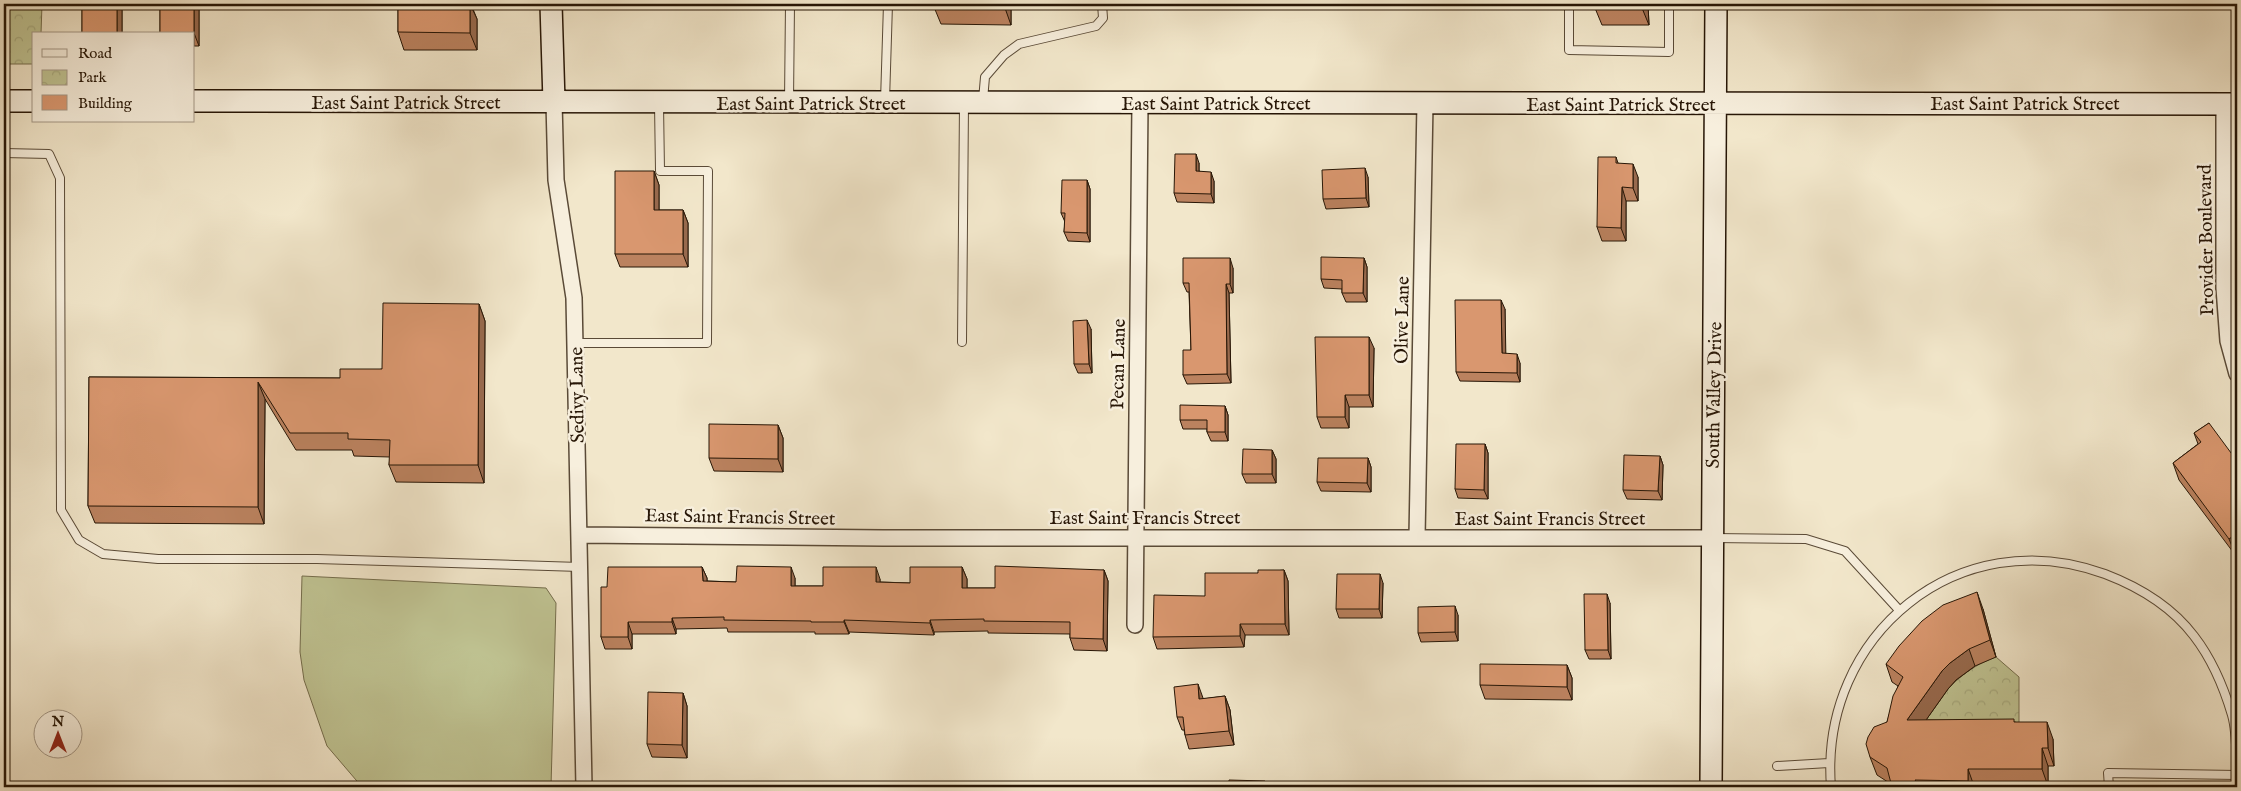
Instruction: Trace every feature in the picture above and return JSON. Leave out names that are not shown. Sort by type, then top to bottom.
[{"type":"main road","name":"Sedivy Lane","points":[[551,4],[554,102]]},
{"type":"main road","name":"South Valley Drive","points":[[1711,787],[1716,4]]},
{"type":"main road","points":[[4,101],[32,101]]},
{"type":"main road","name":"East Saint Patrick Street","points":[[195,101],[1716,105],[2044,102],[2231,104]]},
{"type":"street","name":"Sedivy Lane","points":[[554,102],[556,180],[574,298],[584,787]]},
{"type":"street","name":"Pecan Lane","points":[[1134,625],[1140,104]]},
{"type":"street","name":"Olive Lane","points":[[1417,537],[1425,104]]},
{"type":"street","name":"Provider Boulevard","points":[[2231,104],[2224,288],[2228,341],[2237,374]]},
{"type":"street","name":"East Saint Francis Street","points":[[579,535],[882,538],[1712,538]]},
{"type":"lane","points":[[789,102],[790,4]]},
{"type":"lane","points":[[885,103],[888,4]]},
{"type":"lane","points":[[962,342],[974,103],[985,77],[1004,55],[1019,44],[1096,26],[1103,18],[1102,4]]},
{"type":"lane","points":[[1569,4],[1569,50],[1669,52],[1669,4]]},
{"type":"lane","points":[[575,343],[706,343],[708,171],[660,172],[659,102]]},
{"type":"lane","points":[[4,153],[49,154],[60,178],[61,510],[79,540],[104,554],[158,559],[317,559],[580,567]]},
{"type":"lane","points":[[1712,538],[1806,539],[1845,551],[1900,610]]},
{"type":"lane","points":[[1831,787],[1829,763],[1832,730],[1838,706],[1848,679],[1879,631],[1900,610],[1950,578],[1978,568],[2007,562],[2067,563],[2123,581],[2149,595],[2173,614],[2194,636],[2210,661],[2232,716],[2237,774],[2235,787]]},
{"type":"lane","points":[[1777,766],[1829,763]]},
{"type":"lane","points":[[2109,787],[2108,773],[2237,774]]},
{"type":"green space","points":[[4,4],[42,4],[41,32],[32,32],[32,64],[4,64]]},
{"type":"green space","points":[[302,576],[546,588],[556,603],[551,787],[362,787],[327,746],[304,680],[300,652]]},
{"type":"green space","points":[[1996,657],[2019,677],[2019,736],[1926,737],[1925,712],[1966,673],[1985,661]]},
{"type":"building","points":[[82,4],[117,4],[117,32],[82,32]]},
{"type":"building","points":[[160,4],[194,4],[194,32],[160,32]]},
{"type":"building","points":[[398,4],[470,4],[470,33],[398,32]]},
{"type":"building","points":[[934,4],[1005,4],[1005,8],[934,7]]},
{"type":"building","points":[[1595,4],[1642,4],[1642,8],[1595,8]]},
{"type":"building","points":[[1175,154],[1196,154],[1196,171],[1211,172],[1211,194],[1174,193]]},
{"type":"building","points":[[1598,157],[1616,157],[1616,163],[1633,164],[1633,188],[1622,187],[1621,228],[1597,227]]},
{"type":"building","points":[[1365,168],[1366,198],[1323,199],[1322,170]]},
{"type":"building","points":[[615,171],[654,171],[654,210],[683,210],[683,254],[615,254]]},
{"type":"building","points":[[1062,180],[1087,180],[1087,233],[1064,232],[1065,213],[1061,213]]},
{"type":"building","points":[[1321,257],[1364,258],[1363,293],[1342,293],[1342,280],[1321,279]]},
{"type":"building","points":[[1183,258],[1230,258],[1230,284],[1226,284],[1227,374],[1183,375],[1183,350],[1191,350],[1189,283],[1183,283]]},
{"type":"building","points":[[1455,300],[1501,300],[1502,353],[1517,354],[1517,373],[1456,372]]},
{"type":"building","points":[[383,303],[479,304],[478,465],[389,465],[390,440],[348,439],[348,433],[290,433],[258,382],[258,507],[88,506],[89,377],[340,378],[340,369],[382,369]]},
{"type":"building","points":[[1087,320],[1089,364],[1074,364],[1073,321]]},
{"type":"building","points":[[1315,337],[1369,337],[1369,395],[1345,395],[1345,417],[1317,417]]},
{"type":"building","points":[[1180,405],[1225,406],[1225,432],[1207,432],[1207,420],[1180,420]]},
{"type":"building","points":[[2209,423],[2237,461],[2237,533],[2229,539],[2173,463],[2201,442],[2194,433]]},
{"type":"building","points":[[709,424],[778,425],[778,459],[709,458]]},
{"type":"building","points":[[1456,444],[1485,444],[1484,490],[1455,489]]},
{"type":"building","points":[[1243,449],[1272,450],[1272,474],[1242,474]]},
{"type":"building","points":[[1624,455],[1660,456],[1658,491],[1623,490]]},
{"type":"building","points":[[1318,458],[1368,458],[1367,483],[1317,482]]},
{"type":"building","points":[[737,566],[791,567],[791,586],[823,586],[823,567],[876,567],[876,582],[910,583],[910,567],[962,567],[962,588],[995,588],[995,566],[1104,570],[1103,639],[1070,638],[1070,622],[984,621],[984,619],[930,620],[930,623],[844,620],[844,622],[811,622],[724,620],[724,617],[672,618],[672,622],[628,622],[628,637],[601,637],[601,587],[607,587],[608,567],[702,567],[703,581],[736,582]]},
{"type":"building","points":[[1258,570],[1284,570],[1285,624],[1240,624],[1240,636],[1153,637],[1154,595],[1205,596],[1205,573],[1258,573]]},
{"type":"building","points":[[1337,574],[1380,574],[1379,609],[1336,609]]},
{"type":"building","points":[[1977,592],[1990,640],[1969,649],[1950,663],[1942,671],[1907,720],[2014,719],[2014,722],[2047,722],[2048,748],[2042,748],[2042,769],[1968,769],[1968,781],[1915,780],[1920,787],[1892,787],[1887,768],[1870,757],[1866,744],[1874,727],[1887,722],[1893,696],[1903,677],[1886,664],[1899,646],[1922,621],[1943,605]]},
{"type":"building","points":[[1584,594],[1607,594],[1608,650],[1585,650]]},
{"type":"building","points":[[1455,606],[1455,632],[1418,633],[1418,607]]},
{"type":"building","points":[[1480,664],[1567,665],[1567,687],[1480,685]]},
{"type":"building","points":[[1198,684],[1199,699],[1225,696],[1229,731],[1185,735],[1183,717],[1177,717],[1174,687]]},
{"type":"building","points":[[648,692],[683,693],[682,745],[647,744]]},
{"type":"building","points":[[1229,780],[1265,781],[1265,787],[1229,787]]}]
